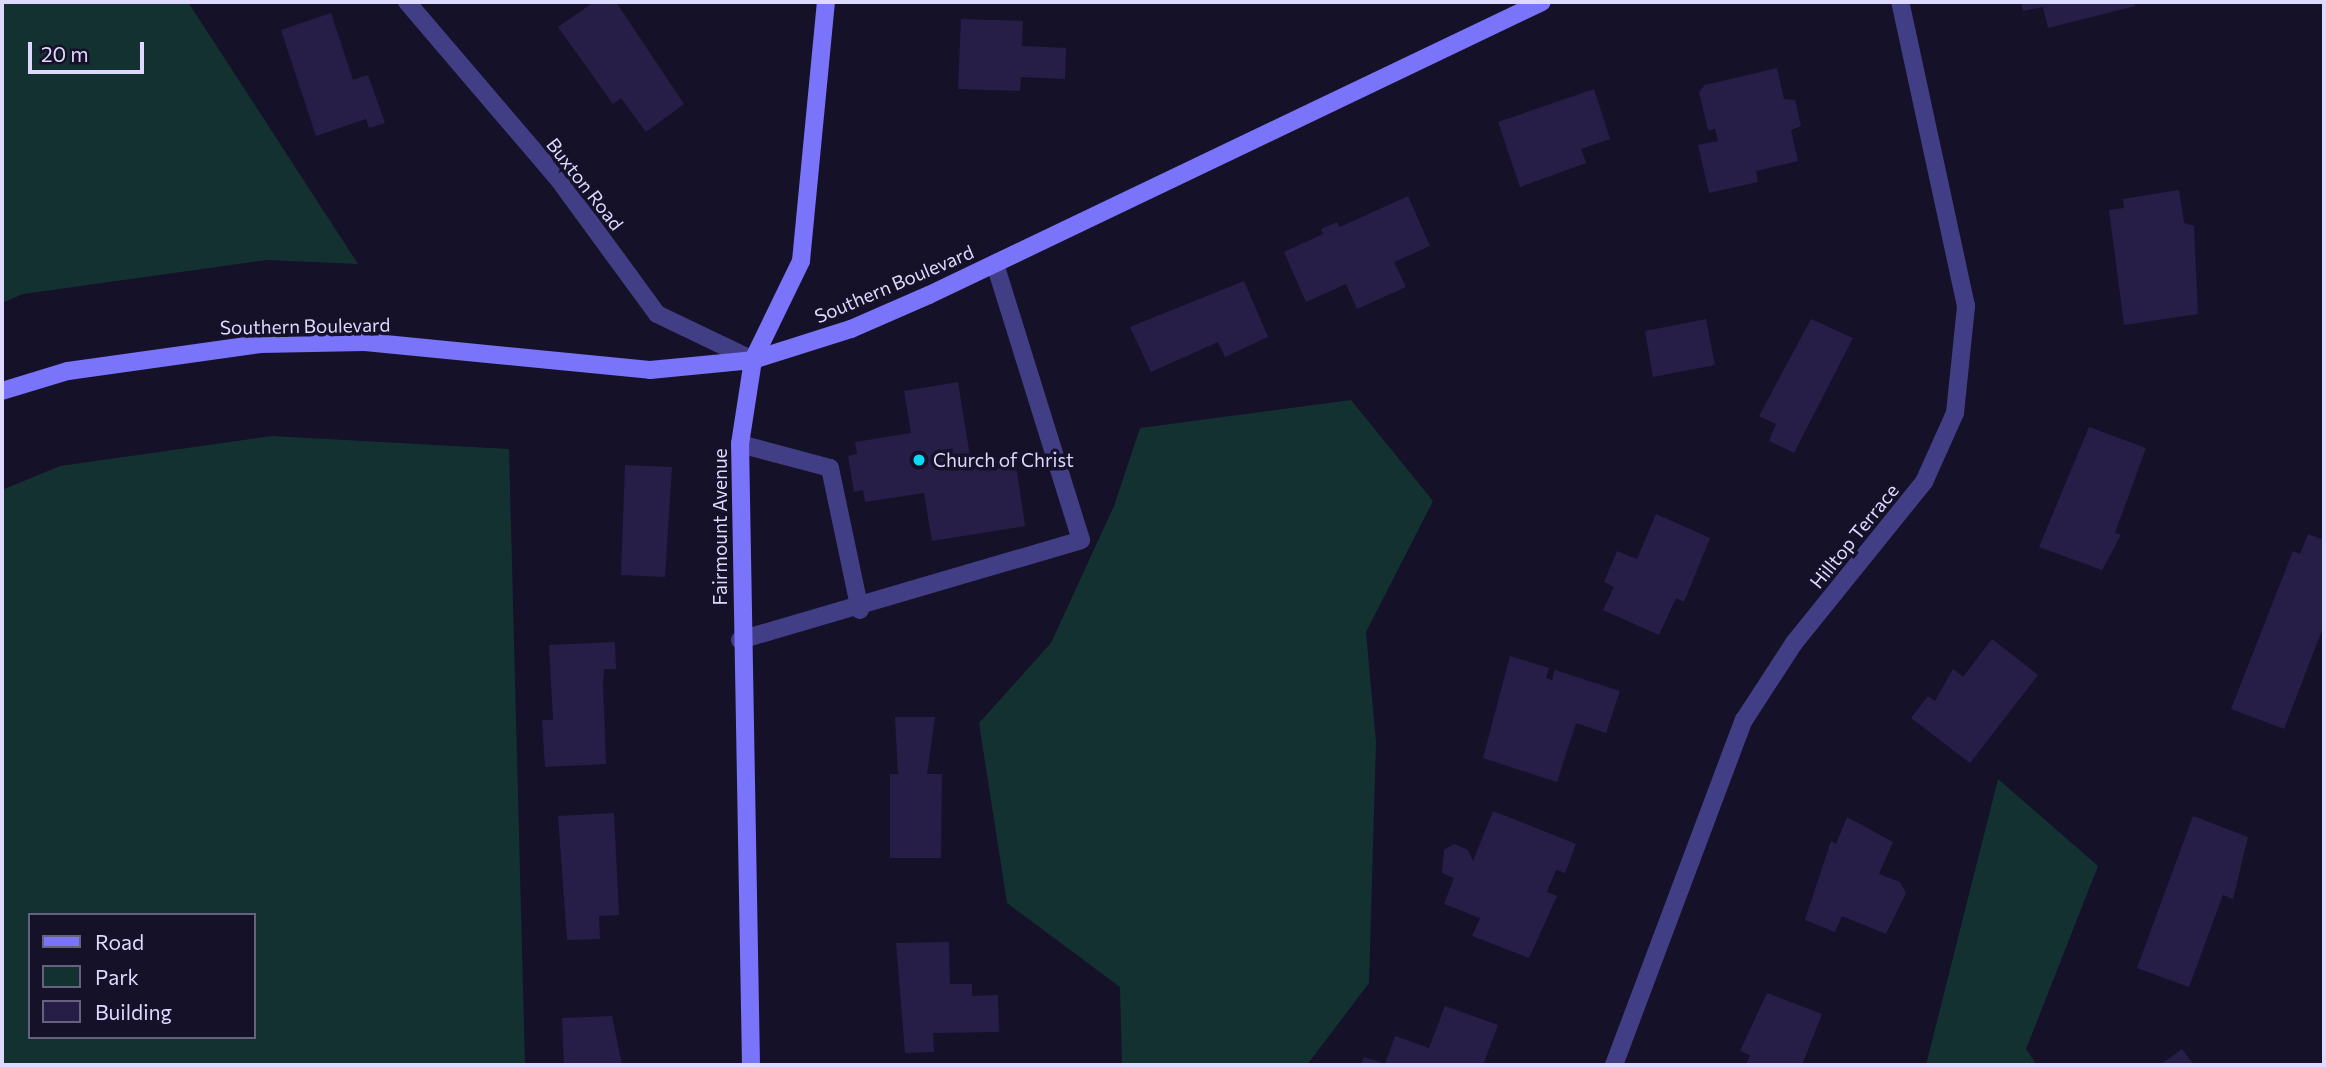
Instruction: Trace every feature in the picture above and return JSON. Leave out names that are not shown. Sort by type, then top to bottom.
[{"type":"main road","name":"Fairmount Avenue","points":[[751,1065],[740,640],[740,444],[753,360],[801,261],[825,2]]},
{"type":"main road","name":"Southern Boulevard","points":[[2,391],[68,371],[260,344],[365,342],[650,370],[753,360],[851,329],[995,264],[1542,2]]},
{"type":"street","name":"Buxton Road","points":[[407,2],[559,180],[657,314],[753,360]]},
{"type":"street","name":"Hilltop Terrace","points":[[1614,1065],[1744,720],[1794,643],[1924,482],[1955,413],[1966,306],[1900,2]]},
{"type":"street","points":[[740,640],[860,610],[1081,540],[995,264]]},
{"type":"street","points":[[740,444],[830,468],[860,610]]},
{"type":"green space","points":[[2,2],[188,2],[358,264],[267,260],[23,294],[2,303]]},
{"type":"green space","points":[[1351,400],[1433,501],[1366,632],[1376,742],[1369,983],[1307,1065],[1122,1065],[1120,987],[1007,903],[979,723],[1051,643],[1114,506],[1140,428]]},
{"type":"green space","points":[[272,436],[509,449],[525,1065],[2,1065],[2,490],[60,466]]},
{"type":"green space","points":[[1998,779],[2098,866],[2026,1049],[2037,1065],[1926,1065]]},
{"type":"building","points":[[594,2],[616,2],[684,104],[646,132],[621,98],[613,104],[558,27]]},
{"type":"building","points":[[2021,2],[2134,2],[2135,6],[2048,28],[2043,7],[2023,11]]},
{"type":"building","points":[[331,13],[353,80],[368,75],[385,123],[369,128],[366,119],[316,136],[281,30]]},
{"type":"building","points":[[961,19],[1023,21],[1022,46],[1066,48],[1065,79],[1021,77],[1020,91],[958,89]]},
{"type":"building","points":[[1777,68],[1784,99],[1795,100],[1801,126],[1791,130],[1798,161],[1756,171],[1758,182],[1709,193],[1698,145],[1718,141],[1715,129],[1708,130],[1699,92],[1705,85]]},
{"type":"building","points":[[1594,89],[1610,139],[1581,149],[1586,163],[1520,187],[1498,122]]},
{"type":"building","points":[[2179,190],[2184,223],[2194,226],[2198,314],[2124,325],[2109,210],[2124,208],[2123,199]]},
{"type":"building","points":[[1408,196],[1430,246],[1394,262],[1406,287],[1357,309],[1346,284],[1306,302],[1284,252],[1323,234],[1321,229],[1337,222],[1340,227]]},
{"type":"building","points":[[1244,281],[1268,337],[1225,357],[1218,342],[1151,372],[1130,327]]},
{"type":"building","points":[[1706,319],[1715,365],[1653,377],[1645,331]]},
{"type":"building","points":[[1811,319],[1853,338],[1794,453],[1769,441],[1776,424],[1759,416]]},
{"type":"building","name":"Church of Christ","points":[[958,382],[970,456],[988,453],[991,470],[1016,465],[1025,526],[932,541],[924,493],[865,502],[863,490],[854,492],[848,456],[857,454],[855,442],[911,433],[904,391]]},
{"type":"building","points":[[2089,427],[2146,448],[2115,533],[2121,535],[2102,570],[2039,547]]},
{"type":"building","points":[[625,465],[672,467],[665,577],[621,575]]},
{"type":"building","points":[[1656,514],[1710,538],[1684,602],[1676,598],[1659,635],[1603,610],[1614,587],[1604,582],[1617,551],[1637,559]]},
{"type":"building","points":[[2308,534],[2324,540],[2324,625],[2284,729],[2231,709],[2293,551],[2300,554]]},
{"type":"building","points":[[1992,639],[2038,675],[1970,763],[1911,718],[1928,696],[1935,701],[1953,669],[1963,677]]},
{"type":"building","points":[[615,642],[616,669],[604,669],[603,682],[606,764],[545,767],[542,720],[553,720],[549,645]]},
{"type":"building","points":[[1510,656],[1549,668],[1546,678],[1552,680],[1555,670],[1620,691],[1606,733],[1576,723],[1557,782],[1483,758]]},
{"type":"building","points":[[895,717],[935,717],[927,774],[942,774],[941,858],[890,858],[890,774],[898,774]]},
{"type":"building","points":[[1493,811],[1576,844],[1565,873],[1556,870],[1547,892],[1557,896],[1529,958],[1472,936],[1480,918],[1444,904],[1454,878],[1442,873],[1444,850],[1454,844],[1468,850],[1473,861]]},
{"type":"building","points":[[614,813],[619,915],[599,916],[600,939],[567,940],[558,816]]},
{"type":"building","points":[[2193,816],[2248,837],[2233,899],[2223,895],[2189,987],[2137,968]]},
{"type":"building","points":[[1847,817],[1893,842],[1879,874],[1900,882],[1906,893],[1886,934],[1842,916],[1835,932],[1805,920],[1831,841],[1836,844]]},
{"type":"building","points":[[949,942],[950,984],[972,984],[972,996],[998,995],[999,1032],[933,1033],[934,1052],[905,1053],[896,943]]},
{"type":"building","points":[[1767,993],[1822,1014],[1802,1065],[1746,1065],[1750,1055],[1740,1051]]},
{"type":"building","points":[[1445,1006],[1498,1025],[1483,1065],[1361,1065],[1364,1057],[1385,1064],[1395,1036],[1429,1048]]},
{"type":"building","points":[[612,1016],[622,1065],[564,1065],[562,1018]]},
{"type":"building","points":[[2182,1049],[2194,1065],[2160,1065]]},
{"type":"place","name":"Church of Christ","points":[[919,460]]}]
